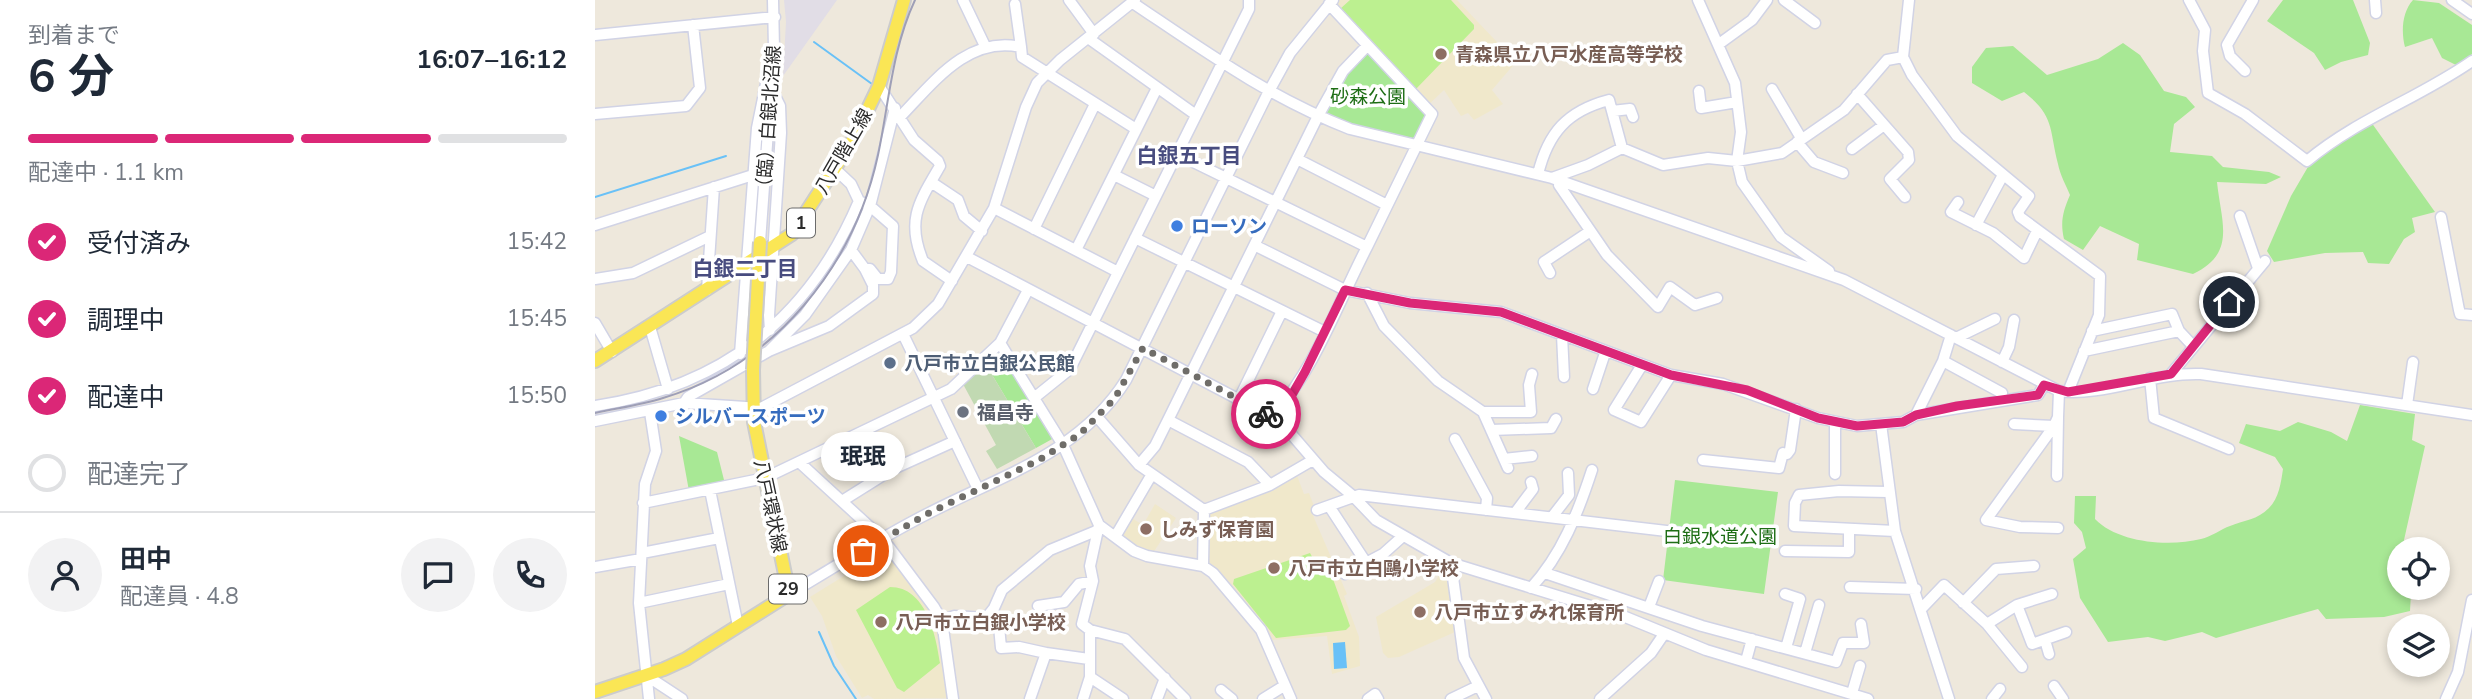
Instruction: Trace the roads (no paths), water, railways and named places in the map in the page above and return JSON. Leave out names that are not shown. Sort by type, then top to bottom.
[{"type":"main road","name":"八戸階上線","points":[[595,361],[747,264],[766,244],[792,234],[805,218],[853,140],[879,86],[904,0]]},
{"type":"main road","name":"八戸環状線","points":[[766,244],[753,370],[752,409],[789,594]]},
{"type":"main road","name":"29","points":[[595,692],[647,676],[686,659],[789,594]]},
{"type":"street","name":"（臨）白銀北沼線","points":[[771,330],[766,244],[775,18],[773,0]]},
{"type":"street","points":[[963,0],[985,46]]},
{"type":"street","points":[[1069,0],[1091,36],[1196,116]]},
{"type":"street","points":[[1034,398],[1070,369],[1249,9],[1249,0]]},
{"type":"street","points":[[1698,0],[1732,72],[1741,132],[1737,161],[1742,182],[1781,237],[1844,280],[2044,385],[2064,391],[2171,374],[2234,377],[2472,415]]},
{"type":"street","points":[[1719,44],[1752,20],[1767,0]]},
{"type":"street","points":[[1784,0],[1815,23]]},
{"type":"street","points":[[1909,0],[1903,57],[1957,136],[2029,196],[2018,212],[2037,231],[2100,276],[2099,315],[2064,391],[2056,421],[2057,476]]},
{"type":"street","points":[[2189,0],[2205,30],[2203,51],[2208,93],[2245,114],[2307,161],[2330,141],[2375,114],[2440,83],[2472,61]]},
{"type":"street","points":[[2245,71],[2230,56],[2227,45],[2253,0]]},
{"type":"street","points":[[2375,0],[2376,13]]},
{"type":"street","points":[[2452,0],[2472,14]]},
{"type":"street","points":[[595,421],[684,403],[752,409],[774,402],[903,334],[927,317],[967,257],[994,208],[1026,107],[1037,83],[1135,1],[1269,93],[1350,129],[1556,179],[1844,280]]},
{"type":"street","points":[[789,594],[883,540],[1063,445],[1098,418],[1115,398],[1143,348],[1290,53],[1331,2],[1366,47],[1432,114],[1293,393],[1272,417]]},
{"type":"street","points":[[1015,4],[1022,57],[1136,129]]},
{"type":"street","points":[[595,35],[775,18]]},
{"type":"street","points":[[595,114],[686,106],[700,88],[693,25]]},
{"type":"street","points":[[740,354],[757,128],[774,44]]},
{"type":"street","points":[[769,351],[805,315],[851,250],[870,205],[895,109],[943,72],[985,46],[1021,47]]},
{"type":"street","points":[[1139,465],[1155,446],[1299,160],[1318,116],[1343,71],[1366,47]]},
{"type":"street","points":[[1556,179],[1622,148],[1663,165],[1708,158],[1737,161],[1782,153],[1844,110],[1887,60],[1903,57]]},
{"type":"street","points":[[879,86],[914,140],[938,161],[940,166],[916,211],[913,225],[916,244],[923,261],[952,281]]},
{"type":"street","points":[[1076,250],[1157,88]]},
{"type":"street","points":[[1772,89],[1814,162],[1843,173]]},
{"type":"street","points":[[1699,91],[1701,108],[1737,102]]},
{"type":"street","points":[[1857,94],[1910,157],[1890,179],[1905,197]]},
{"type":"street","points":[[1538,174],[1545,147],[1575,112],[1609,100],[1622,148]]},
{"type":"street","points":[[1034,229],[1095,104]]},
{"type":"street","points":[[1612,111],[1630,109],[1633,117]]},
{"type":"street","points":[[1852,149],[1884,125]]},
{"type":"street","points":[[1177,154],[1367,247]]},
{"type":"street","points":[[1299,160],[1387,205]]},
{"type":"street","points":[[835,169],[851,184],[859,201],[870,205],[893,226],[891,272],[888,279],[878,279],[870,269],[865,269]]},
{"type":"street","points":[[595,225],[753,175]]},
{"type":"street","points":[[1114,175],[1156,196]]},
{"type":"street","points":[[1976,225],[2003,175]]},
{"type":"street","points":[[1556,179],[1589,232],[1607,255],[1658,307],[1670,287],[1695,305],[1717,298]]},
{"type":"street","points":[[931,182],[958,200],[964,216],[982,231]]},
{"type":"street","points":[[707,290],[714,187]]},
{"type":"street","points":[[595,406],[667,389],[740,354],[771,330],[818,277],[859,201]]},
{"type":"street","points":[[1958,202],[1951,212],[1993,233],[2024,258],[2037,231]]},
{"type":"street","points":[[994,208],[1118,272]]},
{"type":"street","points":[[2171,374],[2261,265],[2240,216]]},
{"type":"street","points":[[2441,217],[2460,314],[2472,315]]},
{"type":"street","points":[[1550,273],[1544,262],[1589,232]]},
{"type":"street","points":[[595,279],[633,273],[710,236]]},
{"type":"street","points":[[1135,239],[1325,332]]},
{"type":"street","points":[[1256,246],[1345,290],[1410,303],[1492,310],[1671,375],[1747,390],[1835,422],[1903,422],[1916,415],[2038,395],[2044,385]]},
{"type":"street","points":[[684,403],[688,397],[769,351],[829,326],[873,294],[873,285],[865,269],[851,250]]},
{"type":"street","points":[[967,257],[1272,417],[1376,520],[1451,563],[1612,613],[1664,634],[1868,699]]},
{"type":"street","points":[[643,503],[765,478],[951,389],[1000,343],[1028,290]]},
{"type":"street","points":[[1367,293],[1384,326],[1438,381],[1483,412],[1506,463],[1532,456]]},
{"type":"street","points":[[1239,399],[1282,311]]},
{"type":"street","points":[[2092,331],[2172,314],[2179,331],[2193,346]]},
{"type":"street","points":[[1916,415],[1953,336],[1995,319]]},
{"type":"street","points":[[2001,362],[2009,347],[2014,320]]},
{"type":"street","points":[[595,323],[612,352]]},
{"type":"street","points":[[650,327],[667,389]]},
{"type":"street","points":[[2084,351],[2179,331]]},
{"type":"street","points":[[903,334],[978,489]]},
{"type":"street","points":[[1562,335],[1565,377]]},
{"type":"street","points":[[1000,343],[1063,445],[1097,528],[1090,566],[1093,581],[1082,624],[1090,630],[1125,639],[1185,699]]},
{"type":"street","points":[[1593,389],[1605,353]]},
{"type":"street","points":[[1943,361],[2002,393]]},
{"type":"street","points":[[2407,405],[2413,362]]},
{"type":"street","points":[[1642,365],[1614,410],[1641,422],[1671,375]]},
{"type":"street","points":[[1483,412],[1532,411],[1529,385],[1532,374]]},
{"type":"street","points":[[2150,378],[2154,418],[2229,449]]},
{"type":"street","points":[[1703,460],[1779,468],[1783,453],[1787,454],[1790,450],[1796,409]]},
{"type":"street","points":[[649,699],[639,603],[645,484],[656,451],[650,412]]},
{"type":"street","points":[[1098,418],[1139,465],[1204,510]]},
{"type":"street","points":[[1491,430],[1551,428],[1556,419]]},
{"type":"street","points":[[1168,420],[1248,462],[1270,485]]},
{"type":"street","points":[[2014,424],[2056,421]]},
{"type":"street","points":[[2056,421],[1986,520],[1992,524],[2058,528]]},
{"type":"street","points":[[1835,422],[1835,474]]},
{"type":"street","points":[[1881,424],[1895,531],[1916,589],[1949,699]]},
{"type":"street","points":[[1455,439],[1487,498],[1486,510]]},
{"type":"street","points":[[842,501],[893,469],[955,441]]},
{"type":"street","points":[[1204,510],[1270,485],[1313,460]]},
{"type":"street","points":[[799,462],[883,540],[942,621],[953,699]]},
{"type":"street","points":[[1531,588],[1545,573],[1573,520],[1592,470]]},
{"type":"street","points":[[1552,517],[1569,495],[1568,473]]},
{"type":"street","points":[[1115,537],[1152,474]]},
{"type":"street","points":[[1515,513],[1533,489],[1531,482]]},
{"type":"street","points":[[710,490],[738,626]]},
{"type":"street","points":[[1888,492],[1839,491],[1796,498],[1794,527],[1895,531]]},
{"type":"street","points":[[1317,510],[1353,496],[1692,534]]},
{"type":"street","points":[[1329,506],[1367,564]]},
{"type":"street","points":[[1203,566],[1204,510]]},
{"type":"street","points":[[1097,528],[1147,556],[1203,566],[1261,630],[1291,699]]},
{"type":"street","points":[[986,618],[995,608],[1002,590],[1050,550],[1097,528]]},
{"type":"street","points":[[1785,551],[1849,552],[1849,529]]},
{"type":"street","points":[[1345,574],[1367,564],[1402,537]]},
{"type":"street","points":[[595,567],[719,538]]},
{"type":"street","points":[[1451,563],[1461,647],[1467,668],[1486,699]]},
{"type":"street","points":[[1963,603],[1996,569],[2034,566]]},
{"type":"street","points":[[1545,573],[1752,639],[1836,662],[1843,643],[1864,643],[1861,624]]},
{"type":"street","points":[[1038,606],[1064,602],[1079,584],[1093,581]]},
{"type":"street","points":[[1649,607],[1659,581]]},
{"type":"street","points":[[639,603],[729,584]]},
{"type":"street","points":[[1922,608],[1944,585],[1987,624],[2022,667]]},
{"type":"street","points":[[1850,587],[1916,589]]},
{"type":"street","points":[[1785,594],[1800,599],[1786,648]]},
{"type":"street","points":[[1987,624],[2017,605],[2052,594]]},
{"type":"street","points":[[1805,653],[1819,605]]},
{"type":"street","points":[[2017,605],[2032,644],[2066,632]]},
{"type":"street","points":[[2446,699],[2458,672],[2471,607]]},
{"type":"street","points":[[942,621],[954,617],[986,618],[999,626],[1001,648],[1019,648],[1089,659]]},
{"type":"street","points":[[1083,699],[1090,677],[1090,630]]},
{"type":"street","points":[[1601,699],[1651,653],[1664,634]]},
{"type":"street","points":[[1746,661],[1752,639]]},
{"type":"street","points":[[2045,640],[2049,654]]},
{"type":"street","points":[[1030,699],[1046,653]]},
{"type":"street","points":[[1852,693],[1860,666]]},
{"type":"street","points":[[647,676],[682,699]]},
{"type":"street","points":[[1090,677],[1123,699]]},
{"type":"street","points":[[1157,699],[1165,678]]},
{"type":"street","points":[[1263,699],[1284,686]]},
{"type":"street","points":[[1451,699],[1478,686]]},
{"type":"street","points":[[2054,686],[2063,699]]},
{"type":"street","points":[[1992,699],[2000,689]]},
{"type":"street","points":[[1221,690],[1232,699]]},
{"type":"street","points":[[1368,699],[1375,694],[1378,699]]},
{"type":"water","points":[[1345,642],[1347,668],[1334,669],[1333,643]]},
{"type":"waterway","points":[[814,42],[872,84]]},
{"type":"waterway","points":[[595,197],[726,156]]},
{"type":"waterway","points":[[819,632],[834,666],[856,699]]},
{"type":"railway","points":[[595,413],[663,398],[703,383],[740,362],[774,336],[803,306],[829,272],[850,235],[866,196],[878,155],[896,57],[915,0]]},
{"type":"place","name":"青森県立八戸水産高等学校","points":[[1441,54]]},
{"type":"place","name":"ローソン","points":[[1177,226]]},
{"type":"place","name":"八戸市立白銀公民館","points":[[890,363]]},
{"type":"place","name":"福昌寺","points":[[963,412]]},
{"type":"place","name":"シルバースポーツ","points":[[661,416]]},
{"type":"place","name":"しみず保育園","points":[[1146,529]]},
{"type":"place","name":"珉珉","points":[[863,551]]},
{"type":"place","name":"八戸市立白鷗小学校","points":[[1274,568]]},
{"type":"place","name":"八戸市立すみれ保育所","points":[[1420,612]]},
{"type":"place","name":"八戸市立白銀小学校","points":[[881,622]]},
{"type":"district","name":"白銀五丁目","points":[[1189,156]]},
{"type":"district","name":"白銀二丁目","points":[[745,269]]},
{"type":"park label","name":"砂森公園","points":[[1368,96]]},
{"type":"park label","name":"白銀水道公園","points":[[1720,536]]}]
